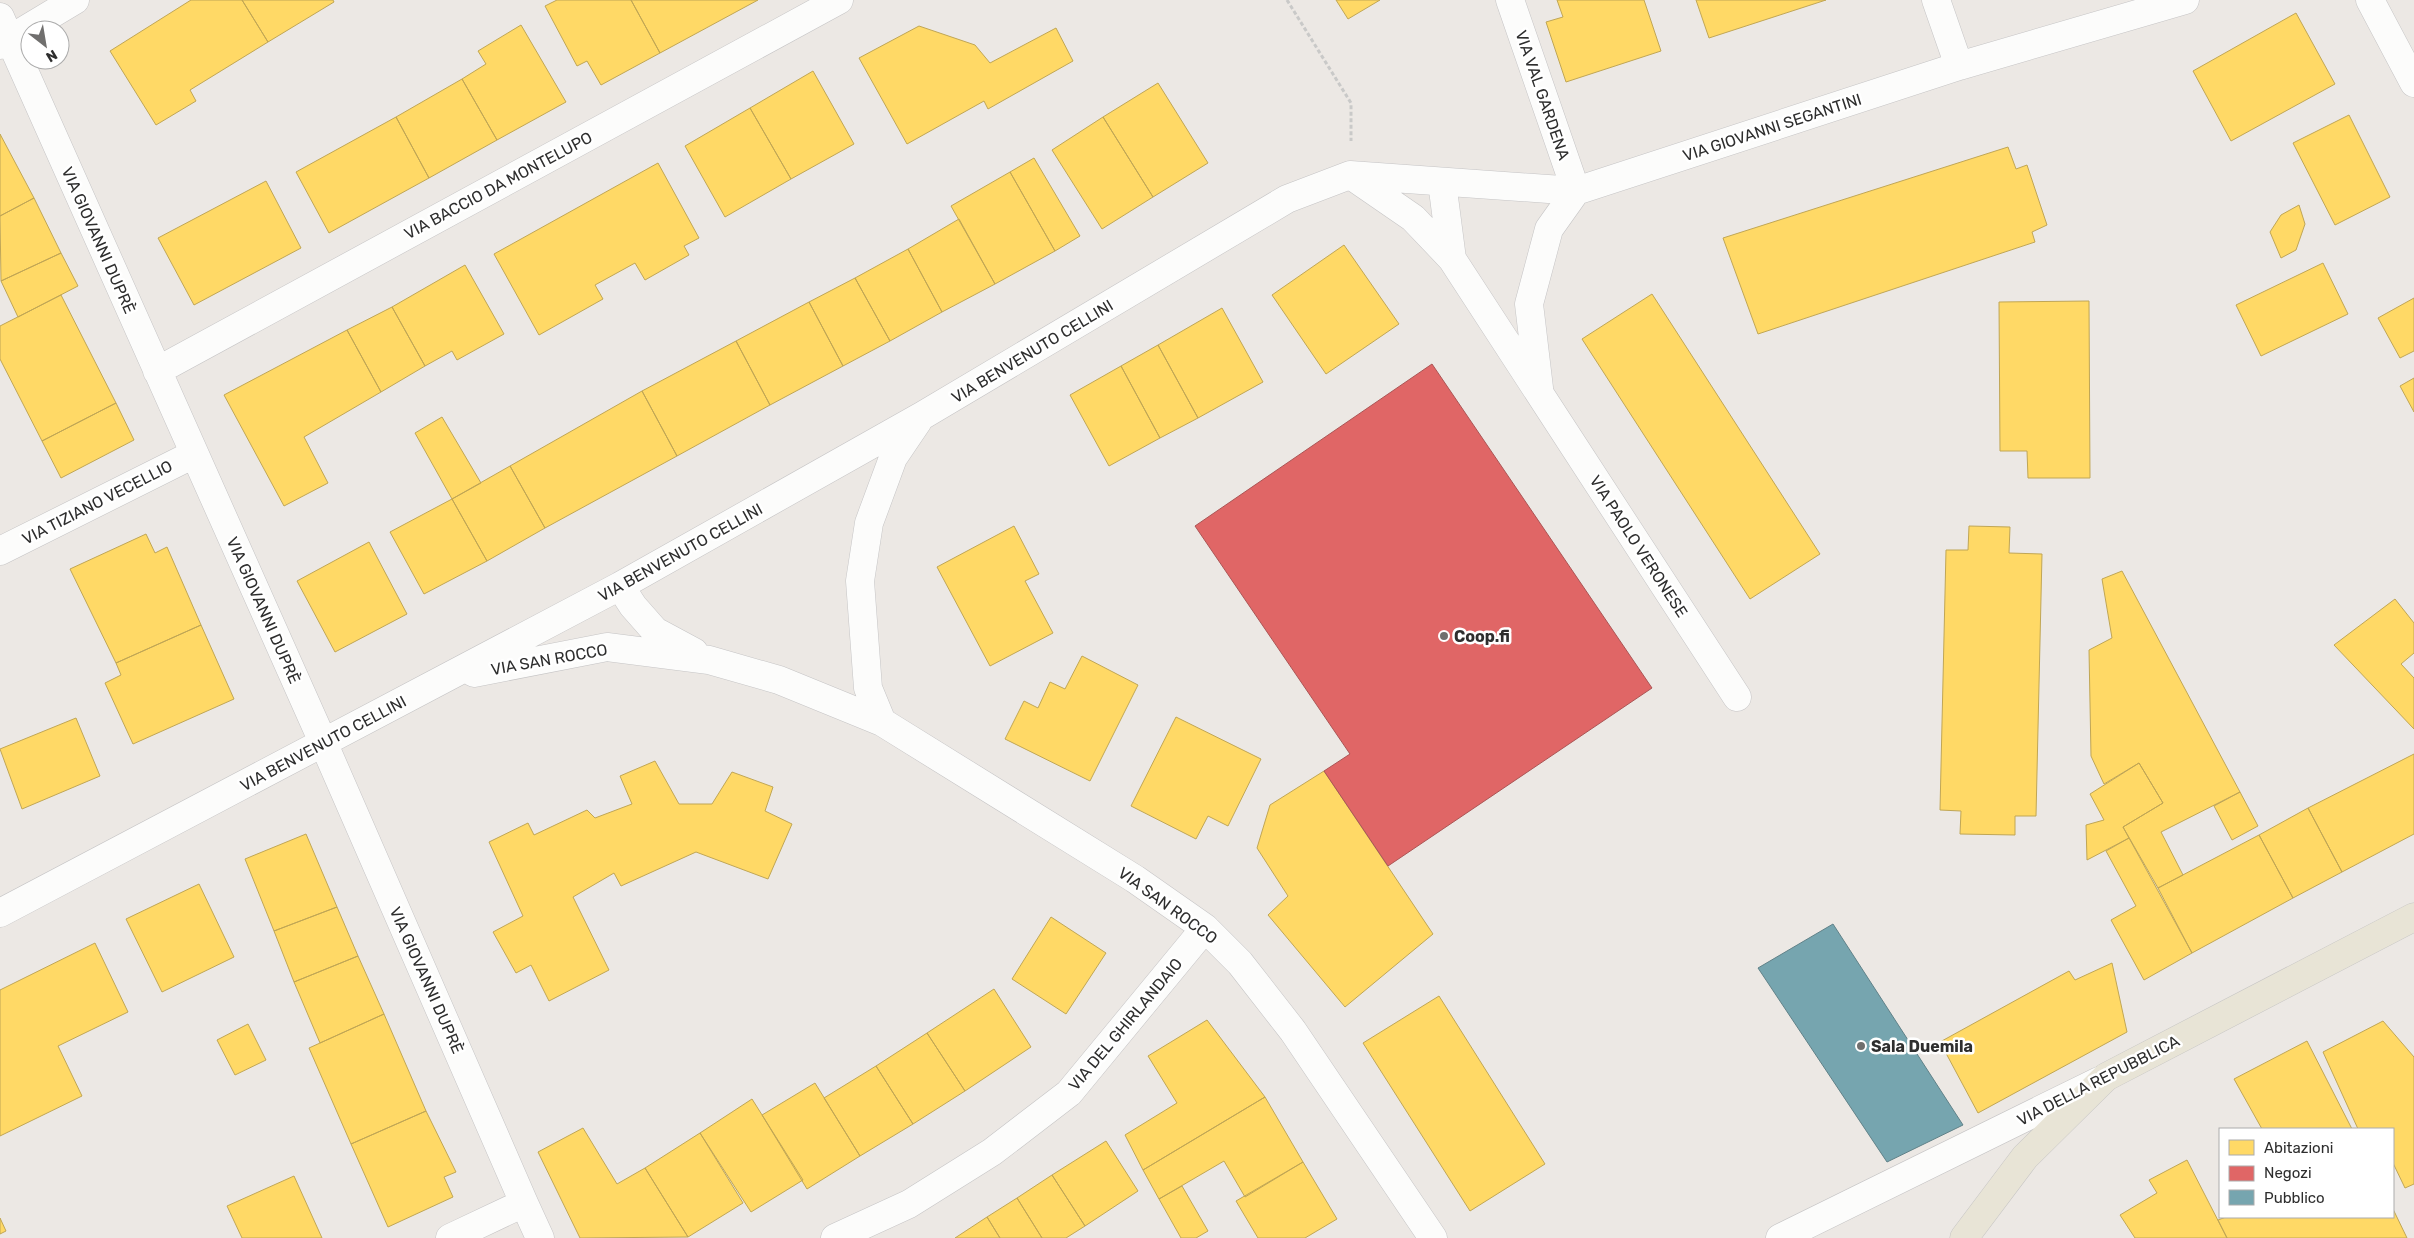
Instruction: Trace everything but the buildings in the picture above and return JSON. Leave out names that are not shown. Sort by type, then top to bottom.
[{"type":"main road","name":"VIA DELLA REPUBBLICA","points":[[2106,1077],[2414,917]]},
{"type":"main road","points":[[1964,1238],[2025,1157],[2106,1077]]},
{"type":"street","points":[[3,34],[76,0]]},
{"type":"street","name":"VIA BACCIO DA MONTELUPO","points":[[157,371],[839,0]]},
{"type":"street","name":"VIA VAL GARDENA","points":[[1510,0],[1576,191]]},
{"type":"street","points":[[1936,0],[1959,66]]},
{"type":"street","name":"VIA GIOVANNI SEGANTINI","points":[[1350,175],[1576,191],[1959,66],[2185,0]]},
{"type":"street","points":[[2370,0],[2414,83]]},
{"type":"street","name":"VIA GIOVANNI DUPRÈ","points":[[3,34],[157,371],[323,742],[540,1238]]},
{"type":"street","name":"VIA PAOLO VERONESE","points":[[1350,175],[1412,218],[1452,258],[1737,697]]},
{"type":"street","name":"VIA BENVENUTO CELLINI","points":[[0,913],[620,586],[920,417],[1287,199],[1350,175]]},
{"type":"street","name":"VIA PAOLO VERONESE","points":[[1442,182],[1452,258]]},
{"type":"street","name":"VIA PAOLO VERONESE","points":[[1540,394],[1529,304],[1549,229],[1576,191]]},
{"type":"street","points":[[882,722],[868,688],[860,581],[870,523],[893,458],[920,417]]},
{"type":"street","name":"VIA TIZIANO VECELLIO","points":[[0,551],[194,454]]},
{"type":"street","name":"VIA SAN ROCCO","points":[[620,586],[633,606],[656,632],[709,660]]},
{"type":"street","name":"VIA SAN ROCCO","points":[[448,678],[607,647],[709,660],[779,680],[882,722],[1135,879],[1205,928],[1240,963],[1293,1031],[1433,1238]]},
{"type":"street","name":"VIA DEL GHIRLANDAIO","points":[[835,1238],[909,1204],[992,1152],[1069,1093],[1205,928]]},
{"type":"street","name":"VIA DELLA REPUBBLICA","points":[[1780,1238],[2106,1077]]},
{"type":"street","points":[[450,1238],[524,1203]]},
{"type":"path","points":[[1287,0],[1351,103],[1350,175]]},
{"type":"place","name":"Coop.fi","points":[[1444,636]]},
{"type":"place","name":"Sala Duemila","points":[[1861,1046]]}]
